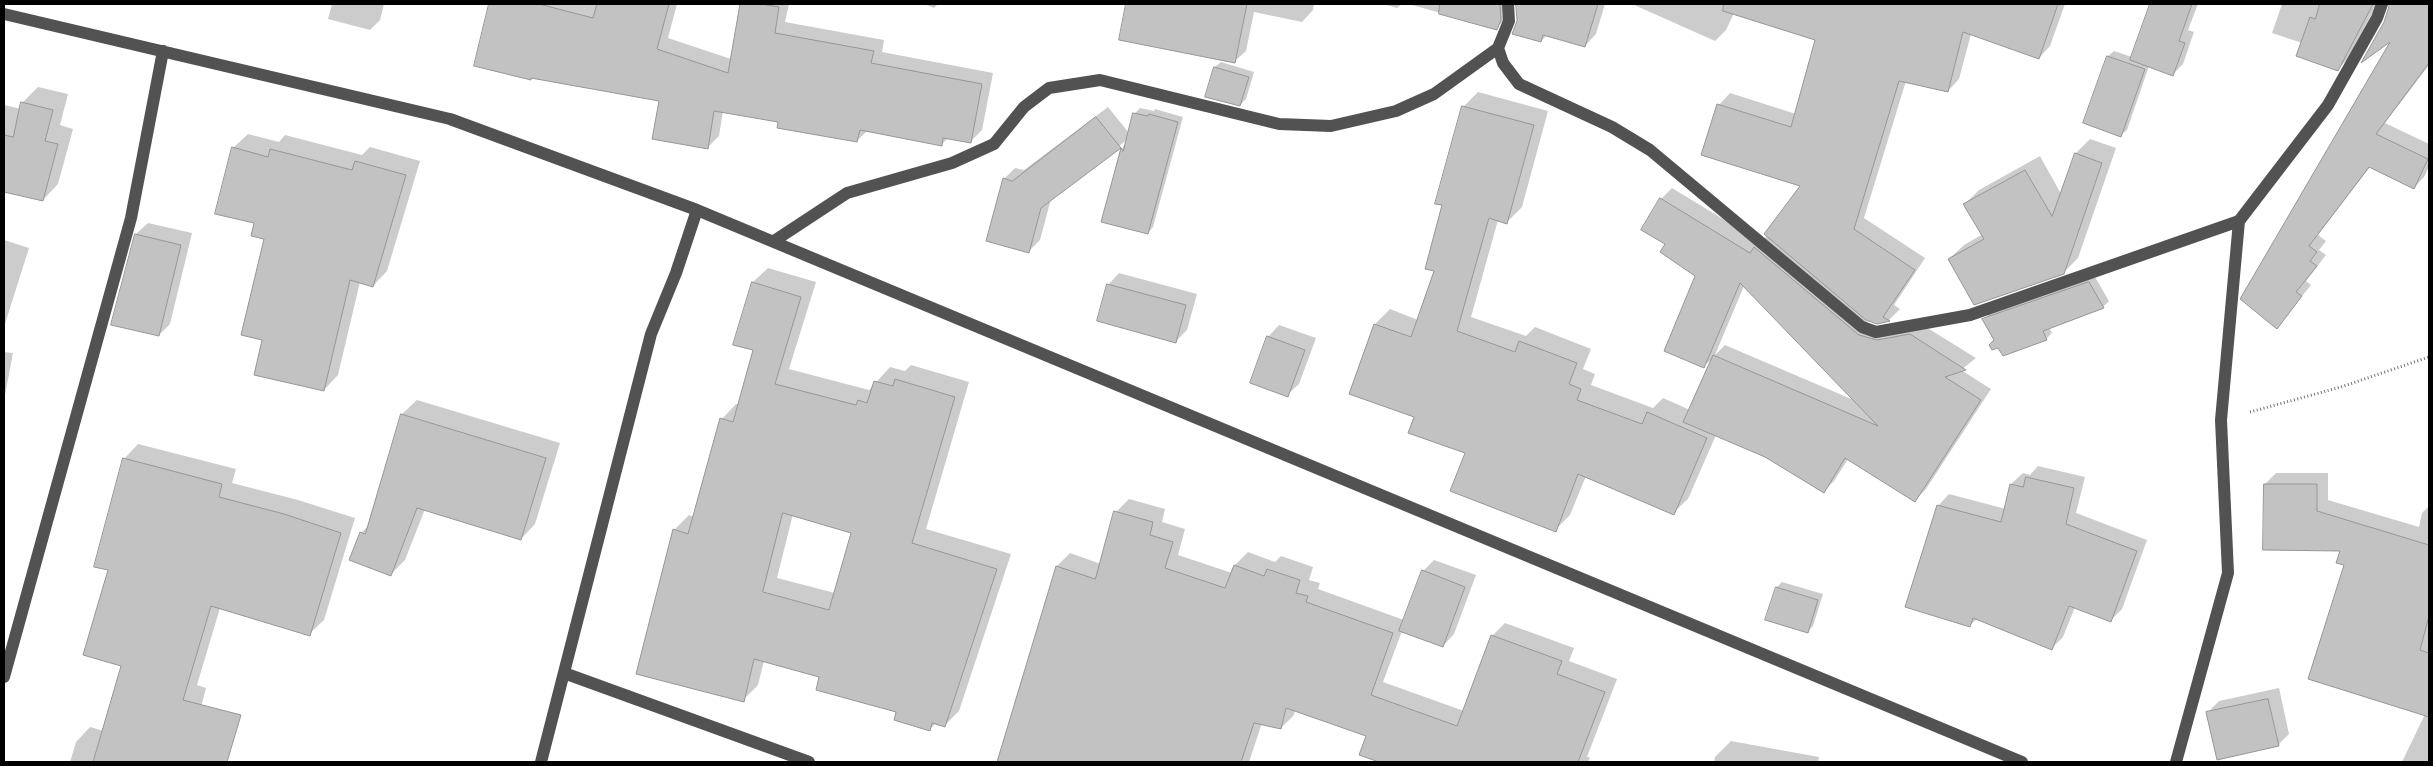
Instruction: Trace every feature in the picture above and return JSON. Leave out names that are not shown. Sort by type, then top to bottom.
[{"type":"street","points":[[774,241],[847,193],[952,163],[994,144],[1024,107],[1048,88],[1100,80],[1279,124],[1331,126],[1396,111],[1434,94],[1498,48],[1509,21],[1508,4]]},
{"type":"street","points":[[2176,762],[2228,573],[2221,420],[2239,222],[2328,105],[2377,18],[2382,4]]},
{"type":"street","points":[[4,14],[450,119],[697,210],[2022,762]]},
{"type":"street","points":[[1498,48],[1503,63],[1519,84],[1612,127],[1650,150],[1862,327],[1876,332],[1970,315],[2239,222]]},
{"type":"street","points":[[4,677],[132,218],[163,50]]},
{"type":"street","points":[[541,762],[629,426],[651,334],[676,273],[697,210]]},
{"type":"street","points":[[564,673],[809,762]]},
{"type":"path","points":[[2221,420],[2341,387],[2429,357]]},
{"type":"building","points":[[489,4],[539,4],[593,18],[597,4],[669,4],[657,49],[728,73],[740,4],[761,4],[779,7],[775,33],[874,51],[871,63],[982,84],[971,143],[943,138],[942,146],[860,130],[857,142],[777,128],[778,122],[714,111],[708,149],[652,139],[659,101],[531,78],[531,80],[474,66]]},
{"type":"building","points":[[1126,4],[1247,4],[1235,63],[1119,40]]},
{"type":"building","points":[[1440,4],[1500,4],[1501,20],[1497,30],[1439,14]]},
{"type":"building","points":[[1516,4],[1598,4],[1585,47],[1543,35],[1541,42],[1512,34],[1517,21]]},
{"type":"building","points":[[1724,4],[2058,4],[2039,59],[1963,32],[1948,92],[1899,81],[1854,229],[1915,270],[1883,317],[1890,321],[1877,324],[1866,320],[1764,234],[1800,186],[1701,155],[1717,104],[1791,127],[1815,40],[1723,11]]},
{"type":"building","points":[[2150,4],[2192,4],[2179,41],[2185,43],[2173,76],[2130,60]]},
{"type":"building","points":[[2320,4],[2373,4],[2338,71],[2296,56],[2310,17],[2315,19]]},
{"type":"building","points":[[2390,4],[2429,4],[2429,63],[2376,134],[2428,159],[2414,189],[2369,167],[2309,246],[2317,252],[2310,261],[2317,266],[2296,292],[2302,296],[2277,329],[2240,299],[2390,42],[2361,63],[2384,22]]},
{"type":"building","points":[[2107,56],[2145,69],[2121,137],[2083,123]]},
{"type":"building","points":[[1214,67],[1249,77],[1240,106],[1205,97]]},
{"type":"building","points":[[21,102],[53,110],[45,141],[58,144],[43,201],[4,192],[4,135],[13,137]]},
{"type":"building","points":[[1462,106],[1534,125],[1507,224],[1489,218],[1457,331],[1515,352],[1519,341],[1577,363],[1569,384],[1581,389],[1577,400],[1642,424],[1647,412],[1707,438],[1674,515],[1578,474],[1556,532],[1450,491],[1465,453],[1408,433],[1414,417],[1349,394],[1374,324],[1411,337],[1434,271],[1425,269],[1442,205],[1435,204]]},
{"type":"building","points":[[1133,113],[1148,116],[1149,114],[1178,122],[1148,234],[1101,222],[1121,148],[1123,151]]},
{"type":"building","points":[[1096,117],[1121,148],[1041,208],[1029,253],[986,241],[1003,178],[1012,181]]},
{"type":"building","points":[[232,147],[268,157],[270,149],[352,170],[355,161],[406,175],[373,287],[350,280],[324,391],[254,375],[262,340],[241,335],[264,239],[251,236],[254,223],[215,214]]},
{"type":"building","points":[[2075,153],[2102,163],[2064,274],[1974,305],[1948,259],[1984,239],[1963,204],[2025,170],[2052,216]]},
{"type":"building","points":[[1660,198],[1750,253],[1754,247],[1859,335],[1877,340],[1910,334],[1966,370],[1945,377],[1981,400],[1915,502],[1845,458],[1824,493],[1765,457],[1683,422],[1713,355],[1878,426],[1740,283],[1704,368],[1664,351],[1695,276],[1660,252],[1665,244],[1641,230]]},
{"type":"building","points":[[135,234],[181,245],[159,336],[111,325]]},
{"type":"building","points":[[752,282],[801,297],[775,384],[856,405],[858,400],[867,403],[874,381],[893,386],[895,379],[955,397],[912,543],[997,569],[945,727],[932,723],[930,731],[894,720],[896,712],[816,690],[819,677],[754,659],[744,702],[636,674],[673,529],[688,534],[720,418],[733,422],[753,350],[733,345]],"holes":[[[783,513],[851,533],[829,610],[763,592]]]},
{"type":"building","points":[[2089,282],[2104,308],[2043,331],[2047,340],[2003,356],[1998,348],[1992,350],[1989,345],[1994,340],[1982,319]]},
{"type":"building","points":[[1107,284],[1186,305],[1176,343],[1097,321]]},
{"type":"building","points":[[1267,336],[1305,350],[1288,397],[1250,383]]},
{"type":"building","points":[[401,414],[546,458],[521,540],[417,508],[391,576],[349,560],[360,532],[365,534]]},
{"type":"building","points":[[123,458],[222,484],[219,497],[284,514],[341,533],[310,636],[211,606],[183,700],[241,715],[227,762],[93,762],[121,666],[83,655],[108,570],[94,567]]},
{"type":"building","points":[[2026,477],[2074,488],[2066,524],[2137,551],[2111,622],[2069,606],[2052,650],[1973,618],[1970,627],[1905,607],[1937,505],[2001,522],[2010,484],[2023,487]]},
{"type":"building","points":[[2264,484],[2317,484],[2317,511],[2429,545],[2429,616],[2420,650],[2429,653],[2429,717],[2308,679],[2344,565],[2336,563],[2340,551],[2263,550]]},
{"type":"building","points":[[1114,511],[1153,522],[1150,535],[1173,542],[1165,568],[1225,588],[1234,565],[1264,576],[1267,569],[1300,580],[1296,593],[1308,596],[1306,602],[1393,633],[1371,695],[1457,726],[1491,635],[1562,661],[1557,674],[1605,692],[1578,762],[1379,762],[1359,755],[1366,736],[1286,708],[1281,729],[1254,723],[1241,762],[997,762],[1056,566],[1095,579]]},
{"type":"building","points":[[1422,570],[1465,587],[1443,647],[1399,631]]},
{"type":"building","points":[[1776,587],[1818,600],[1808,633],[1765,620]]},
{"type":"building","points":[[2268,699],[2279,746],[2217,760],[2206,712]]}]
